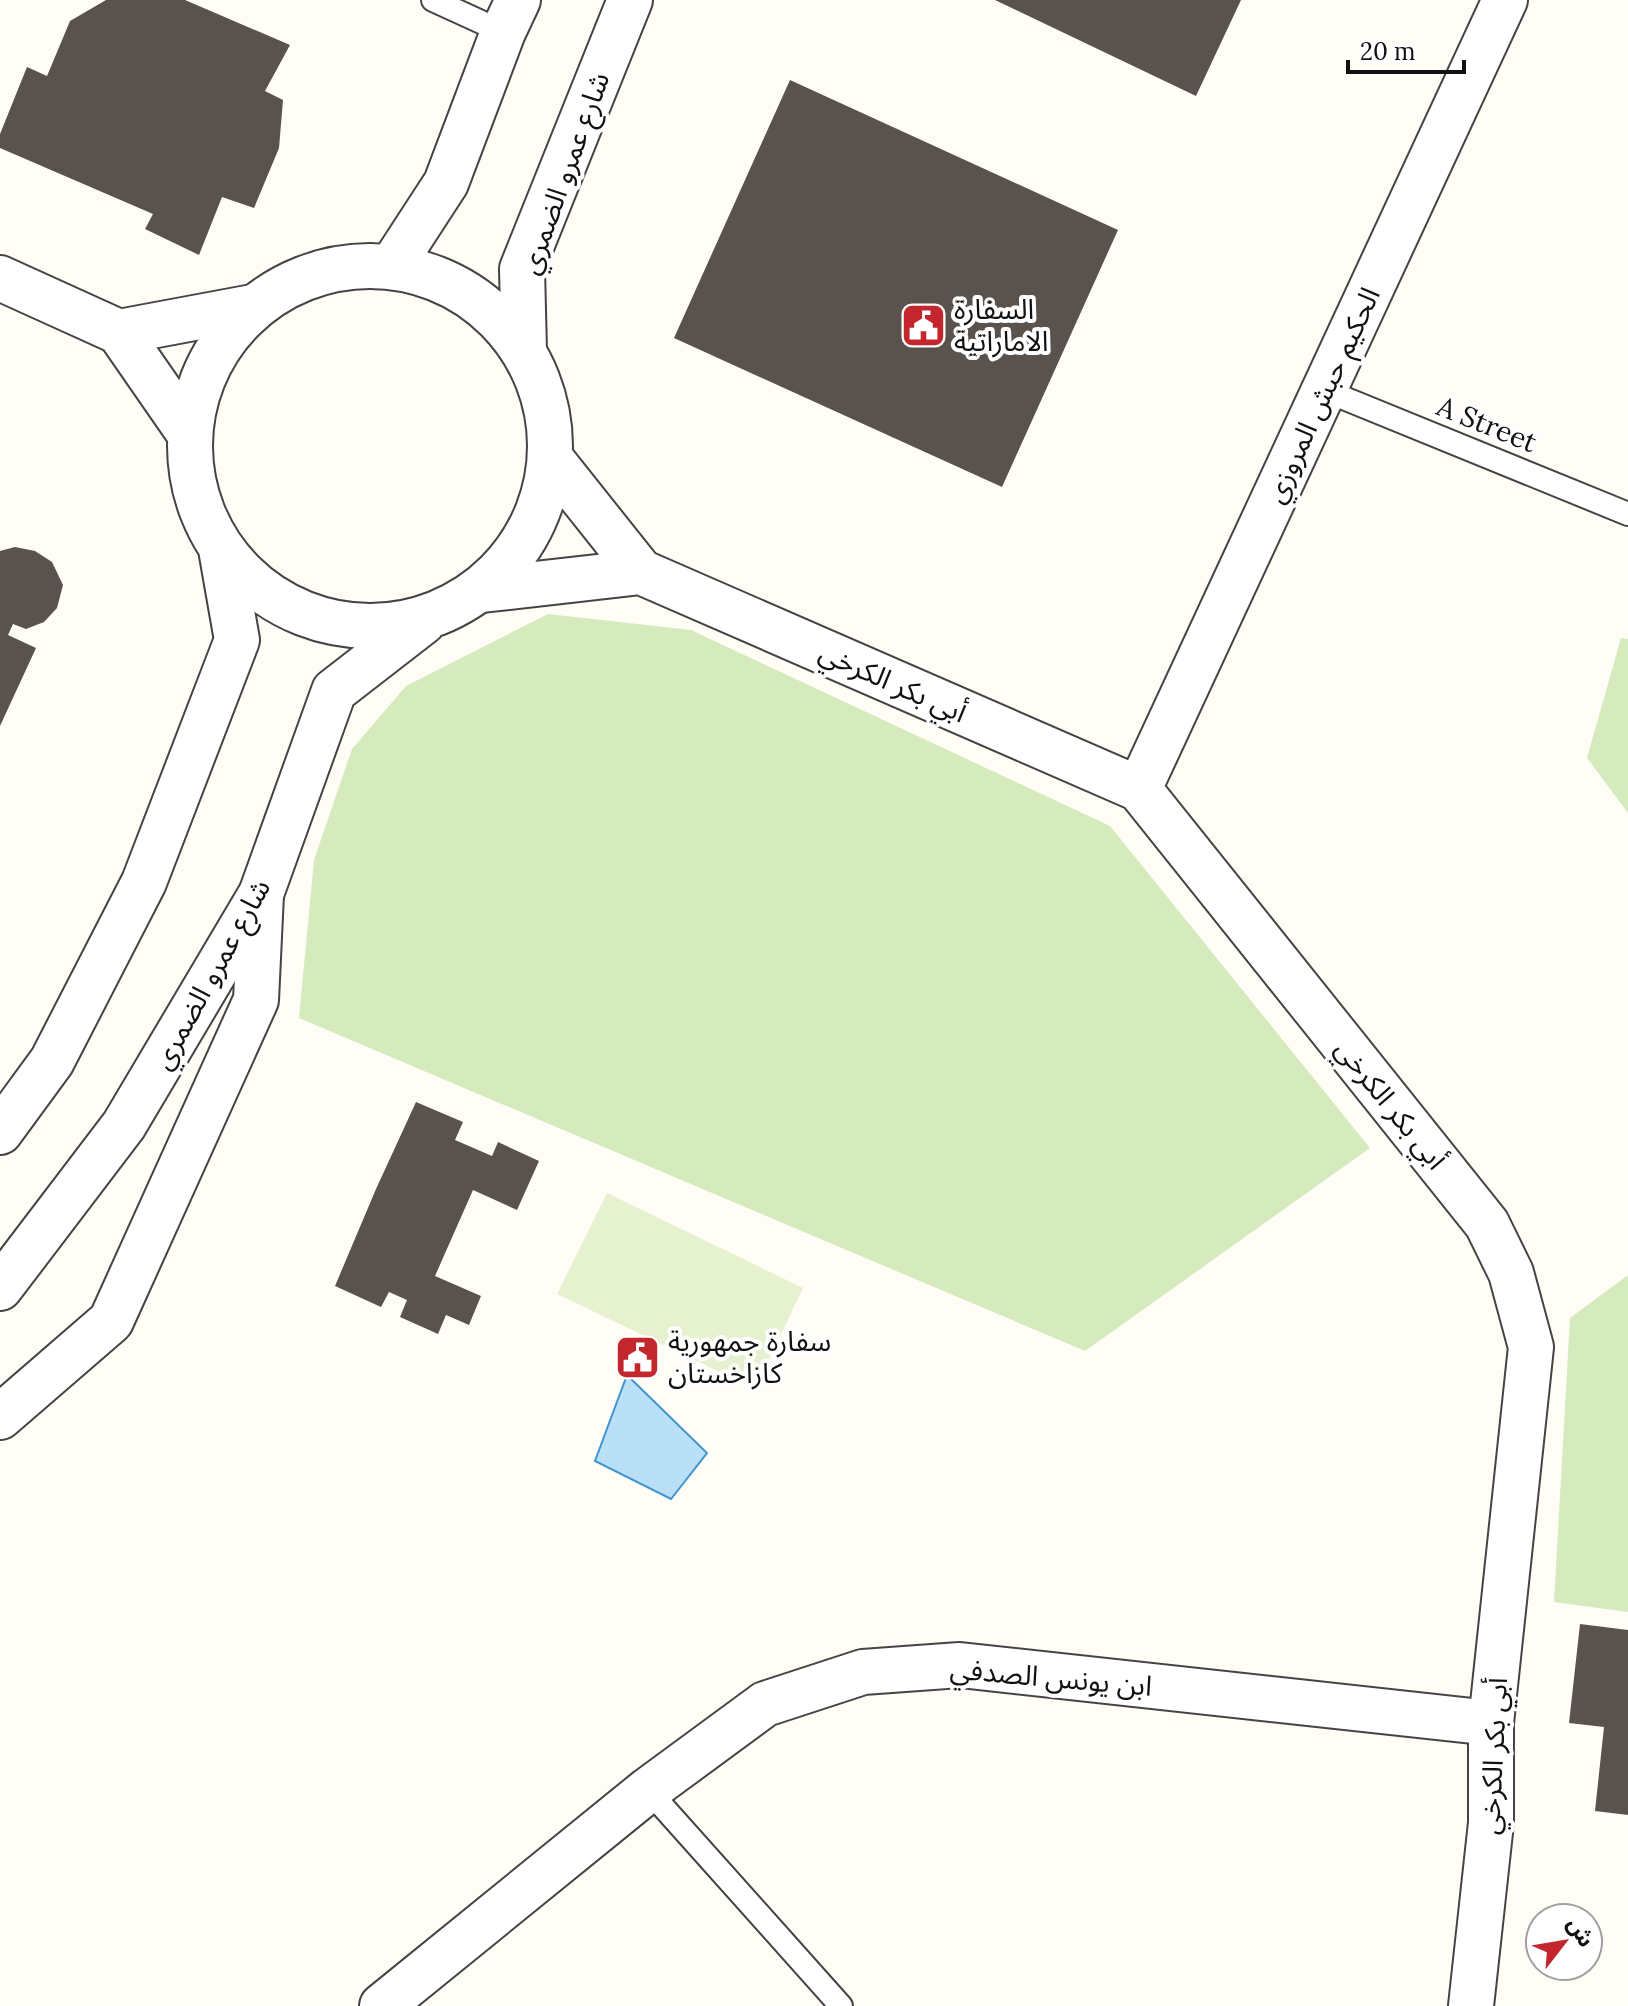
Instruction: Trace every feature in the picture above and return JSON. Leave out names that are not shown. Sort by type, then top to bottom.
[{"type":"street","name":"الحكيم حبش المروزي","points":[[1139,789],[1505,0]]},
{"type":"street","name":"شارع عمرو الضمري","points":[[524,351],[522,269],[631,4]]},
{"type":"street","points":[[392,266],[446,183],[510,16]]},
{"type":"street","points":[[0,1132],[52,1061],[144,882],[237,640],[221,549],[190,465],[189,433],[199,386],[221,343],[253,307],[295,281],[343,267],[392,266],[444,281],[489,310],[524,351],[551,459],[641,572]]},
{"type":"street","points":[[0,278],[119,332],[189,433]]},
{"type":"street","points":[[119,332],[253,307]]},
{"type":"street","points":[[221,549],[261,591],[313,619],[369,628],[426,619],[456,607],[482,590],[517,554],[541,509],[551,459]]},
{"type":"street","points":[[482,590],[641,572]]},
{"type":"street","name":"أبي بكر الكرخي","points":[[641,572],[1139,789],[1487,1224],[1511,1273],[1531,1347],[1491,1723],[1491,1823],[1471,2006]]},
{"type":"street","name":"شارع عمرو الضمري","points":[[0,1288],[124,1125],[261,894],[334,691],[426,619]]},
{"type":"street","points":[[0,1417],[111,1321],[256,1000],[261,894]]},
{"type":"street","name":"ابن يونس الصدفي","points":[[382,2006],[648,1790],[765,1704],[863,1672],[960,1665],[1491,1723]]},
{"type":"lane","points":[[433,0],[510,16]]},
{"type":"lane","name":"A Street","points":[[1324,390],[1628,514]]},
{"type":"lane","points":[[648,1790],[841,2006]]},
{"type":"green space","points":[[548,614],[691,630],[1110,826],[1370,1148],[1085,1351],[299,1018],[314,860],[352,749],[406,686]]},
{"type":"green space","points":[[1621,638],[1628,639],[1628,813],[1587,758]]},
{"type":"green space","points":[[607,1193],[803,1288],[755,1389],[557,1294]]},
{"type":"green space","points":[[1628,1275],[1628,1612],[1554,1602],[1570,1318]]},
{"type":"water","points":[[627,1375],[707,1453],[671,1499],[595,1461]]},
{"type":"building","points":[[106,0],[185,0],[290,45],[265,91],[283,100],[279,148],[254,208],[222,197],[199,255],[145,229],[153,214],[0,148],[0,134],[27,67],[47,76],[70,21]]},
{"type":"building","points":[[995,0],[1241,0],[1196,96]]},
{"type":"building","points":[[790,80],[1118,230],[1002,487],[674,338]]},
{"type":"building","points":[[15,547],[35,551],[52,562],[63,585],[57,608],[44,622],[26,629],[13,624],[8,635],[36,648],[0,726],[0,551]]},
{"type":"building","points":[[416,1102],[463,1122],[455,1140],[492,1156],[498,1142],[539,1161],[517,1210],[473,1190],[435,1276],[481,1296],[469,1325],[446,1315],[438,1334],[400,1317],[407,1300],[389,1292],[381,1307],[335,1286]]},
{"type":"building","points":[[1580,1624],[1628,1630],[1628,1815],[1595,1811],[1604,1727],[1569,1723]]},
{"type":"place","name":"السفارة الاماراتية","points":[[923,325]]},
{"type":"place","name":"سفارة جمهورية كازاخستان","points":[[637,1357]]}]
